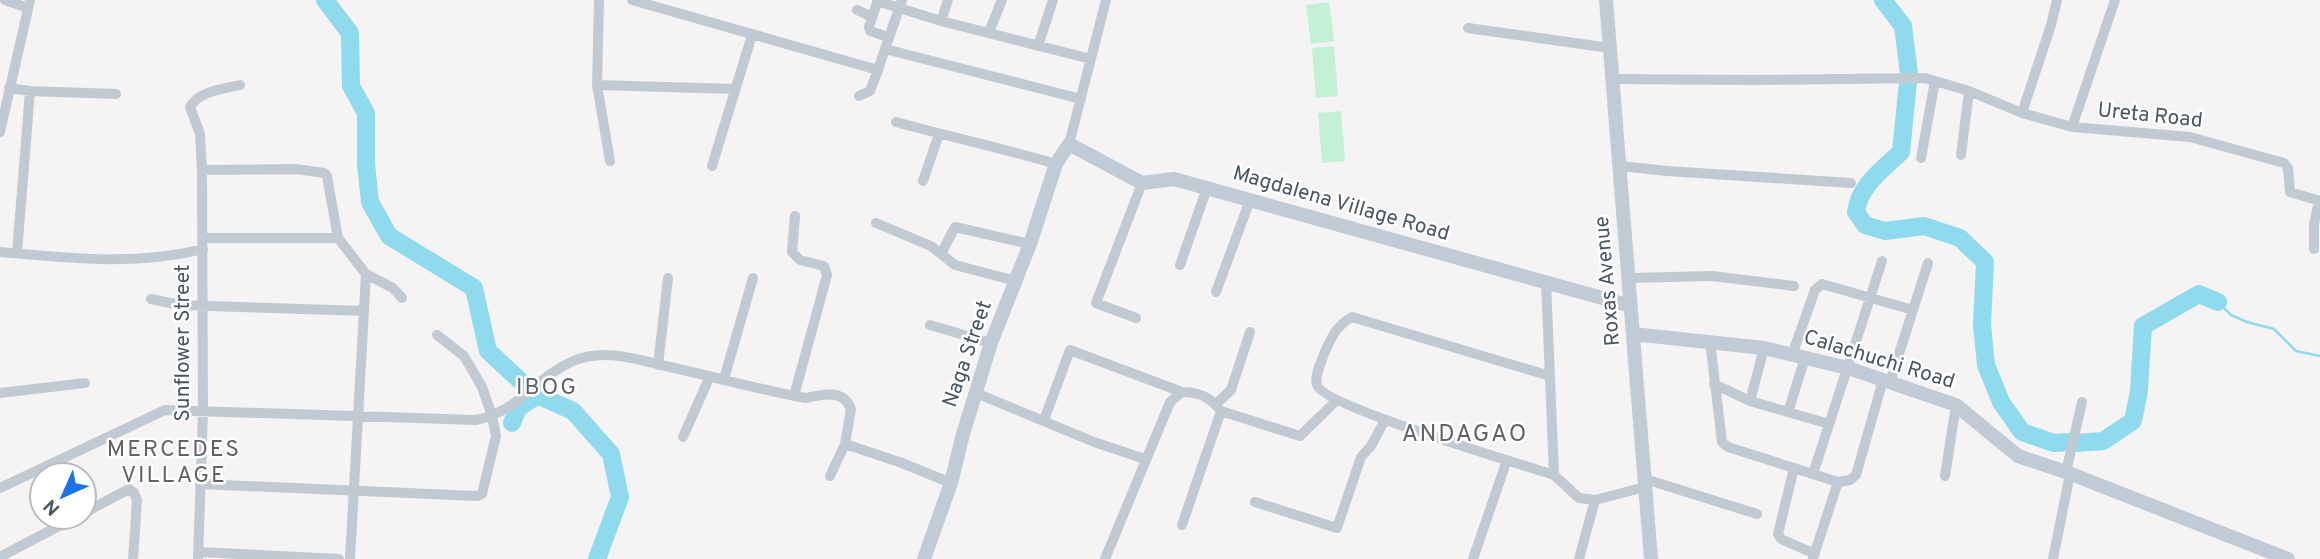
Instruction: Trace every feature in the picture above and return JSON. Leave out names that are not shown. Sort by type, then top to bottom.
[{"type":"street","points":[[0,132],[29,4],[5,0]]},
{"type":"street","points":[[599,0],[597,85],[610,161]]},
{"type":"street","points":[[632,0],[878,70]]},
{"type":"street","points":[[888,37],[870,31],[877,0],[901,5],[941,21],[1091,59]]},
{"type":"street","points":[[941,21],[948,0]]},
{"type":"street","points":[[989,32],[1002,0]]},
{"type":"street","points":[[1038,46],[1053,0]]},
{"type":"street","points":[[897,122],[1056,164],[1069,144],[1106,0]]},
{"type":"street","name":"Roxas Avenue","points":[[1606,0],[1651,559]]},
{"type":"street","points":[[2022,113],[2057,0]]},
{"type":"street","points":[[1613,79],[1913,78],[1969,91],[2022,113],[2072,127],[2115,0]]},
{"type":"street","points":[[859,96],[870,91],[901,5]]},
{"type":"street","points":[[857,10],[872,17]]},
{"type":"street","points":[[1468,28],[1610,48]]},
{"type":"street","points":[[712,166],[752,35]]},
{"type":"street","points":[[885,49],[1081,99]]},
{"type":"street","points":[[1921,158],[1935,81]]},
{"type":"street","name":"Sunflower Street","points":[[198,556],[203,412],[202,170],[200,134],[190,107],[195,98],[201,95],[240,85]]},
{"type":"street","points":[[597,85],[735,89]]},
{"type":"street","points":[[9,88],[30,92],[116,94]]},
{"type":"street","points":[[1961,155],[1969,91]]},
{"type":"street","points":[[17,253],[30,92]]},
{"type":"street","name":"Ureta Road","points":[[2072,127],[2190,137],[2284,163],[2288,168],[2290,192],[2319,201]]},
{"type":"street","points":[[923,181],[939,134]]},
{"type":"street","points":[[1069,144],[1142,183],[1096,303],[1136,318]]},
{"type":"street","name":"Naga Street","points":[[924,559],[951,483],[991,343],[1030,244],[1056,164]]},
{"type":"street","points":[[1620,166],[1851,183]]},
{"type":"street","points":[[202,170],[320,171],[327,176],[338,237],[366,274],[393,288],[402,298]]},
{"type":"street","name":"Magdalena Village Road","points":[[1142,183],[1174,179],[1631,306]]},
{"type":"street","points":[[1180,265],[1207,188]]},
{"type":"street","points":[[1216,292],[1250,200]]},
{"type":"street","points":[[2314,249],[2314,224],[2319,201]]},
{"type":"street","points":[[794,396],[827,275],[824,266],[800,260],[792,252],[795,216]]},
{"type":"street","points":[[876,223],[922,242],[955,265],[1016,281]]},
{"type":"street","points":[[941,254],[955,227],[1030,244]]},
{"type":"street","points":[[0,252],[134,260],[180,255],[203,244],[338,237]]},
{"type":"street","points":[[1813,474],[1882,261]]},
{"type":"street","points":[[1710,341],[1720,438],[1724,445],[1838,482],[1850,481],[1858,471],[1928,263]]},
{"type":"street","points":[[350,559],[366,274]]},
{"type":"street","points":[[1629,278],[1712,276],[1794,286]]},
{"type":"street","points":[[658,365],[668,278]]},
{"type":"street","points":[[724,379],[753,278]]},
{"type":"street","points":[[1546,282],[1554,475]]},
{"type":"street","points":[[1788,412],[1798,356],[1817,286],[1822,284],[1913,310]]},
{"type":"street","points":[[151,299],[180,304],[364,311]]},
{"type":"street","points":[[1550,376],[1352,317],[1339,325],[1318,372],[1317,385],[1320,391],[1337,400],[1385,420],[1554,475],[1579,498],[1594,500],[1645,483],[1756,514]]},
{"type":"street","points":[[930,325],[991,343]]},
{"type":"street","points":[[1182,525],[1219,407],[1231,390],[1250,332]]},
{"type":"street","name":"Calachuchi Road","points":[[1633,334],[1764,348],[1848,368],[1887,381],[1956,405],[2012,453],[2288,559]]},
{"type":"street","points":[[200,484],[354,493],[482,494],[496,436],[492,416],[482,387],[464,356],[437,335]]},
{"type":"street","points":[[1750,401],[1764,348]]},
{"type":"street","points":[[1044,420],[1070,350],[1182,392],[1197,392],[1219,407],[1300,436],[1337,400]]},
{"type":"street","points":[[0,488],[165,410],[476,420],[492,416],[518,402],[570,362],[590,355],[626,356],[806,398],[838,395],[851,409],[845,444],[830,476]]},
{"type":"street","points":[[682,437],[710,376]]},
{"type":"street","points":[[0,393],[85,383]]},
{"type":"street","points":[[1714,384],[1750,401],[1829,424]]},
{"type":"street","points":[[1105,559],[1170,402],[1182,392]]},
{"type":"street","points":[[976,393],[1094,442],[1145,459]]},
{"type":"street","points":[[2053,559],[2082,402]]},
{"type":"street","points":[[1945,476],[1956,405]]},
{"type":"street","points":[[1255,502],[1334,529],[1338,528],[1361,457],[1371,446],[1385,420]]},
{"type":"street","points":[[845,444],[951,483]]},
{"type":"street","points":[[1474,559],[1507,460]]},
{"type":"street","points":[[1794,468],[1778,534],[1781,539],[1814,557],[1838,482]]},
{"type":"street","points":[[98,506],[129,489],[134,493],[137,500],[133,559]]},
{"type":"street","points":[[1579,559],[1594,500]]},
{"type":"street","points":[[0,557],[49,531]]},
{"type":"street","points":[[198,556],[339,559]]},
{"type":"green space","points":[[1329,2],[1334,41],[1311,44],[1306,5]]},
{"type":"green space","points":[[1334,46],[1338,96],[1316,98],[1312,48]]},
{"type":"green space","points":[[1341,111],[1345,161],[1322,163],[1318,113]]},
{"type":"waterway","points":[[325,0],[350,33],[351,86],[366,113],[366,164],[370,202],[389,236],[474,288],[488,351],[528,388]]},
{"type":"waterway","points":[[1883,0],[1903,26],[1909,73]]},
{"type":"waterway","points":[[1908,82],[1901,152],[1867,186],[1856,212],[1865,225],[1885,231],[1924,226],[1960,238],[1985,262],[1982,325],[1986,365],[2001,402],[2022,432],[2054,443],[2070,442]]},
{"type":"waterway","points":[[2075,443],[2103,441],[2133,421],[2139,391],[2143,326],[2199,294],[2218,302]]},
{"type":"waterway","points":[[2218,302],[2231,315],[2274,329],[2296,351],[2320,356]]},
{"type":"waterway","points":[[535,394],[573,411],[611,454],[620,497],[597,559]]},
{"type":"waterway","points":[[512,423],[518,408],[538,395]]},
{"type":"district","name":"IBOG","points":[[547,388]]},
{"type":"district","name":"ANDAGAO","points":[[1465,435]]},
{"type":"district","name":"MERCEDES VILLAGE","points":[[174,463]]}]
